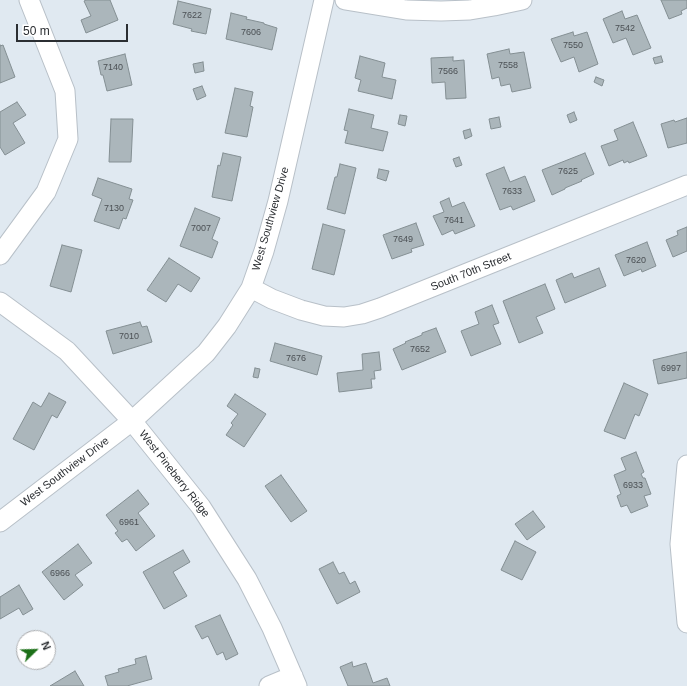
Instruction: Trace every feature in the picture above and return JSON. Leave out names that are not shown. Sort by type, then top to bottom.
[{"type":"street","points":[[0,255],[46,192],[68,139],[65,91],[29,0]]},
{"type":"street","name":"West Southview Drive","points":[[0,522],[132,421],[206,353],[227,326],[251,288],[264,251],[278,201],[324,0]]},
{"type":"street","points":[[345,0],[406,10],[442,11],[470,10],[522,0]]},
{"type":"street","name":"South 70th Street","points":[[251,288],[272,299],[300,310],[324,316],[344,317],[362,314],[687,185]]},
{"type":"street","name":"West Pineberry Ridge","points":[[0,302],[67,351],[132,421],[201,507],[247,579],[272,628],[295,681]]},
{"type":"street","points":[[687,465],[680,544],[687,623]]},
{"type":"street","points":[[269,686],[295,681]]},
{"type":"building","points":[[110,0],[118,20],[86,33],[81,20],[91,16],[84,1]]},
{"type":"building","points":[[661,0],[687,0],[687,8],[681,11],[682,14],[669,19]]},
{"type":"building","points":[[178,1],[211,9],[206,34],[191,31],[192,29],[173,24]]},
{"type":"building","points":[[622,11],[625,19],[637,15],[651,48],[633,55],[626,38],[613,43],[603,19]]},
{"type":"building","points":[[231,13],[277,28],[272,50],[226,39]]},
{"type":"building","points":[[573,32],[574,36],[587,32],[598,64],[579,72],[574,57],[561,62],[551,39]]},
{"type":"building","points":[[3,45],[15,77],[0,83],[0,46]]},
{"type":"building","points":[[509,49],[510,54],[524,52],[531,88],[512,92],[510,84],[501,86],[499,77],[492,79],[487,54]]},
{"type":"building","points":[[125,54],[132,85],[107,91],[98,61]]},
{"type":"building","points":[[360,56],[385,63],[382,77],[396,80],[392,99],[358,91],[361,80],[355,78]]},
{"type":"building","points":[[661,56],[663,62],[655,64],[653,58]]},
{"type":"building","points":[[453,57],[453,61],[464,60],[466,98],[446,99],[445,82],[432,83],[431,58]]},
{"type":"building","points":[[203,62],[204,71],[195,73],[193,64]]},
{"type":"building","points":[[596,77],[604,80],[602,86],[594,82]]},
{"type":"building","points":[[202,86],[206,96],[197,100],[193,89]]},
{"type":"building","points":[[235,88],[253,92],[250,106],[253,107],[247,137],[225,133]]},
{"type":"building","points":[[17,102],[26,115],[13,123],[25,143],[5,155],[0,147],[0,112]]},
{"type":"building","points":[[349,109],[374,115],[371,128],[388,132],[383,151],[345,143],[348,131],[344,130]]},
{"type":"building","points":[[574,112],[577,120],[570,123],[567,115]]},
{"type":"building","points":[[400,115],[407,116],[405,126],[398,124]]},
{"type":"building","points":[[499,117],[501,127],[491,129],[489,119]]},
{"type":"building","points":[[687,118],[687,143],[668,148],[661,124]]},
{"type":"building","points":[[111,119],[133,119],[131,162],[109,162]]},
{"type":"building","points":[[633,122],[647,156],[629,163],[628,161],[624,163],[623,160],[609,166],[601,146],[618,140],[614,130]]},
{"type":"building","points":[[470,129],[472,136],[465,139],[463,131]]},
{"type":"building","points":[[223,153],[241,157],[232,201],[212,197],[218,165],[220,166]]},
{"type":"building","points":[[585,153],[594,174],[552,195],[542,170]]},
{"type":"building","points":[[459,157],[462,165],[456,167],[453,159]]},
{"type":"building","points":[[340,164],[356,168],[345,214],[327,209]]},
{"type":"building","points":[[504,167],[510,182],[525,176],[535,201],[513,210],[511,206],[500,210],[486,174]]},
{"type":"building","points":[[379,169],[389,171],[386,181],[377,178]]},
{"type":"building","points":[[98,178],[132,189],[129,199],[133,200],[126,219],[123,218],[119,229],[94,221],[102,199],[92,195]]},
{"type":"building","points":[[449,198],[452,207],[464,202],[475,226],[455,234],[453,230],[442,235],[433,216],[444,212],[440,202]]},
{"type":"building","points":[[195,208],[220,218],[212,239],[218,242],[212,258],[180,246]]},
{"type":"building","points":[[416,223],[424,245],[411,249],[412,252],[392,259],[383,235]]},
{"type":"building","points":[[323,224],[345,230],[334,275],[312,269]]},
{"type":"building","points":[[687,227],[687,251],[673,257],[666,240],[678,235],[677,231]]},
{"type":"building","points":[[647,242],[656,266],[642,272],[641,269],[624,276],[615,255]]},
{"type":"building","points":[[62,245],[82,250],[71,292],[50,286]]},
{"type":"building","points":[[169,258],[200,278],[191,292],[178,284],[166,302],[147,290]]},
{"type":"building","points":[[599,268],[606,286],[565,303],[556,280],[572,273],[574,278]]},
{"type":"building","points":[[545,284],[555,309],[536,317],[543,333],[519,343],[503,301]]},
{"type":"building","points":[[492,305],[499,323],[493,325],[501,344],[471,356],[461,331],[479,324],[475,312]]},
{"type":"building","points":[[140,322],[142,327],[147,326],[152,342],[113,354],[106,331]]},
{"type":"building","points":[[436,328],[446,352],[402,370],[393,349],[422,335],[422,333]]},
{"type":"building","points":[[275,343],[322,356],[317,375],[270,361]]},
{"type":"building","points":[[379,352],[381,370],[374,371],[375,379],[371,379],[372,388],[339,392],[337,373],[363,370],[362,354]]},
{"type":"building","points":[[687,352],[687,378],[658,384],[653,360]]},
{"type":"building","points":[[255,368],[260,369],[258,378],[253,377]]},
{"type":"building","points":[[624,383],[648,394],[639,416],[635,414],[625,439],[604,431]]},
{"type":"building","points":[[49,393],[66,402],[57,418],[52,415],[34,450],[13,439],[33,402],[41,407]]},
{"type":"building","points":[[235,394],[266,414],[244,447],[226,435],[233,425],[231,423],[238,414],[227,406]]},
{"type":"building","points":[[636,452],[644,472],[641,474],[643,478],[645,478],[651,494],[644,496],[648,506],[631,513],[627,505],[621,507],[617,496],[621,494],[614,475],[626,470],[621,458]]},
{"type":"building","points":[[281,475],[307,511],[291,522],[265,486]]},
{"type":"building","points":[[138,490],[149,504],[138,513],[155,536],[136,551],[127,539],[122,542],[115,533],[118,531],[106,515]]},
{"type":"building","points":[[533,511],[545,527],[527,540],[515,524]]},
{"type":"building","points":[[515,541],[536,552],[522,580],[501,570]]},
{"type":"building","points":[[78,544],[92,563],[75,575],[83,585],[64,600],[42,572]]},
{"type":"building","points":[[183,550],[190,562],[173,572],[187,596],[164,609],[143,572]]},
{"type":"building","points":[[333,562],[339,574],[344,572],[350,584],[355,581],[360,592],[337,604],[319,569]]},
{"type":"building","points":[[19,585],[33,609],[23,615],[19,608],[0,619],[0,597]]},
{"type":"building","points":[[220,615],[238,654],[226,660],[223,652],[217,655],[208,636],[202,639],[195,626]]},
{"type":"building","points":[[146,656],[152,679],[127,686],[108,686],[105,676],[119,672],[118,669],[136,664],[135,659]]},
{"type":"building","points":[[352,662],[353,667],[366,663],[373,683],[387,678],[390,686],[348,686],[340,667]]},
{"type":"building","points":[[75,671],[84,686],[50,686]]}]
